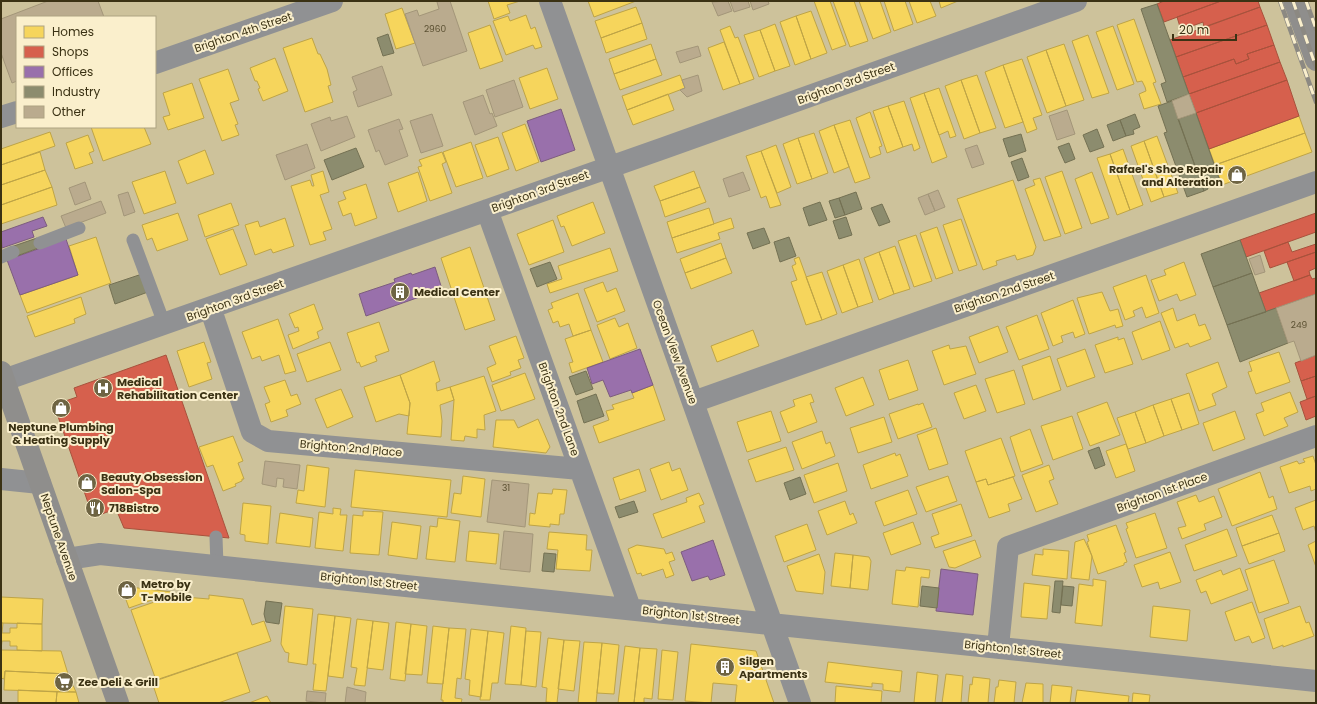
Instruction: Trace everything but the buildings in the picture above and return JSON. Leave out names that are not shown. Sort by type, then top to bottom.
[{"type":"main road","points":[[1294,1],[1316,60]]},
{"type":"main road","name":"Neptune Avenue","points":[[2,376],[118,703]]},
{"type":"street","name":"Brighton 4th Street","points":[[156,63],[332,1]]},
{"type":"street","name":"Ocean View Avenue","points":[[550,1],[800,703]]},
{"type":"street","name":"Brighton 3rd Street","points":[[2,376],[165,326],[211,310],[487,210],[1076,1]]},
{"type":"street","points":[[1,117],[16,112]]},
{"type":"street","name":"Brighton 2nd Street","points":[[693,402],[1316,182]]},
{"type":"street","name":"Brighton 2nd Lane","points":[[487,210],[630,608]]},
{"type":"street","name":"Brighton 2nd Place","points":[[211,310],[252,432],[268,441],[580,469]]},
{"type":"street","name":"Brighton 1st Place","points":[[998,647],[1008,547],[1316,436]]},
{"type":"street","points":[[1,479],[40,483]]},
{"type":"street","name":"Brighton 1st Street","points":[[67,559],[100,554],[630,608],[1316,681]]},
{"type":"lane","points":[[40,243],[79,228]]},
{"type":"lane","points":[[133,240],[165,326]]},
{"type":"lane","points":[[216,537],[217,566]]},
{"type":"railway","points":[[1280,1],[1316,102]]},
{"type":"railway","points":[[1293,1],[1316,67]]},
{"type":"railway","points":[[1306,1],[1316,29]]},
{"type":"place","name":"Rafael's Shoe Repair and Alteration","points":[[1237,175]]},
{"type":"place","name":"Medical Center","points":[[400,292]]},
{"type":"place","name":"Medical Rehabilitation Center","points":[[103,388]]},
{"type":"place","name":"Neptune Plumbing & Heating Supply","points":[[61,408]]},
{"type":"place","name":"Beauty Obsession Salon-Spa","points":[[87,483]]},
{"type":"place","name":"718Bistro","points":[[95,508]]},
{"type":"place","name":"Metro by T-Mobile","points":[[127,590]]},
{"type":"place","name":"Silgen Apartments","points":[[725,667]]},
{"type":"place","name":"Zee Deli & Grill","points":[[64,682]]}]
